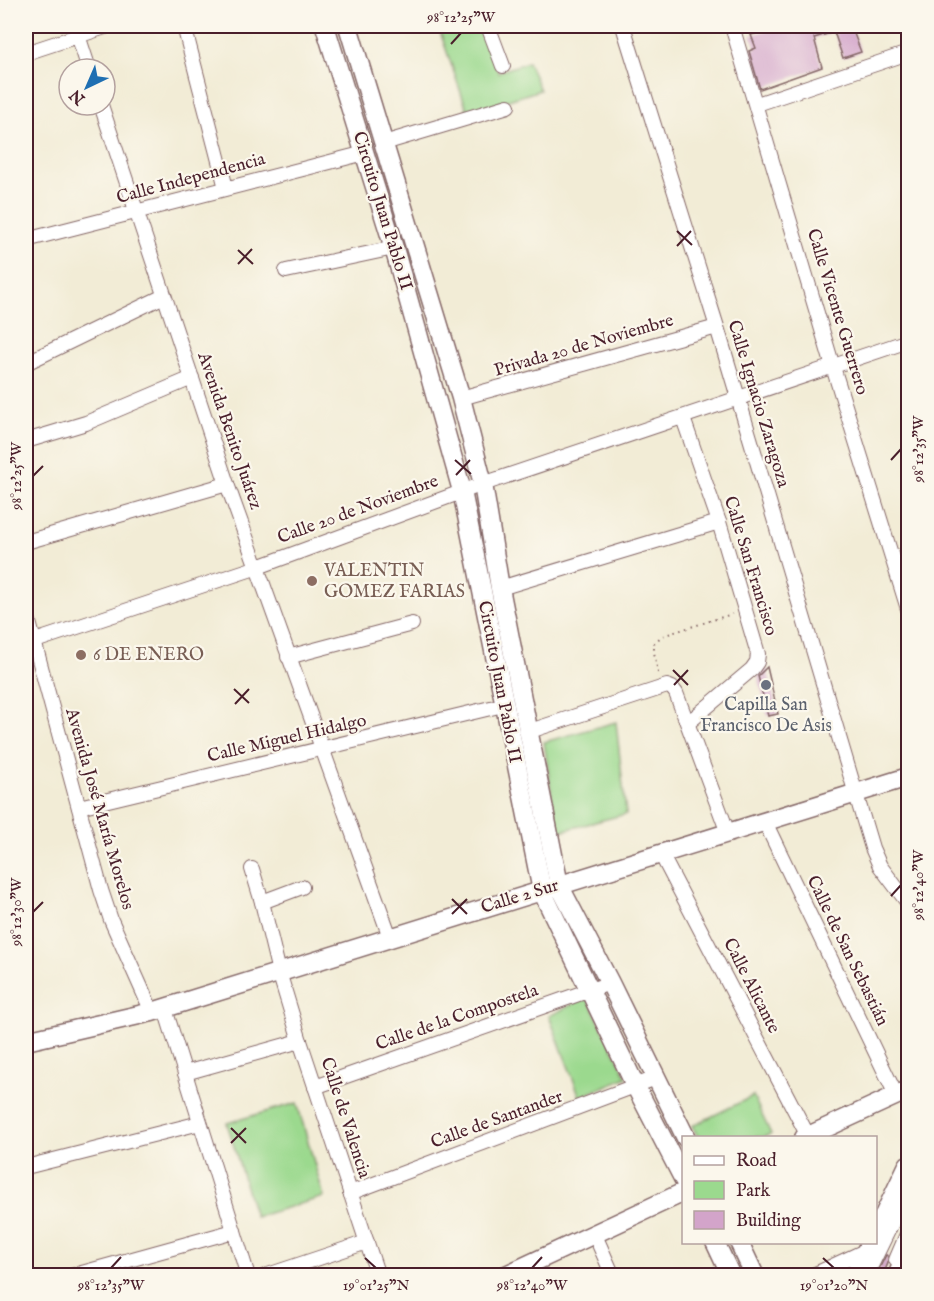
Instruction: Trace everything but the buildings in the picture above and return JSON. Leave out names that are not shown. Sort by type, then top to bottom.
[{"type":"main road","name":"Circuito Juan Pablo II","points":[[325,26],[394,248],[462,491],[503,705],[551,888],[591,990],[636,1087],[682,1176]]},
{"type":"main road","name":"Circuito Juan Pablo II","points":[[348,26],[461,399],[483,484],[500,588],[530,731],[551,888],[610,983],[685,1136]]},
{"type":"main road","name":"Calle 2 Sur","points":[[26,1041],[158,1010],[909,777]]},
{"type":"main road","points":[[808,1136],[902,1093]]},
{"type":"main road","points":[[877,1230],[909,1165]]},
{"type":"main road","points":[[504,1275],[682,1193]]},
{"type":"main road","points":[[716,1244],[731,1275]]},
{"type":"main road","points":[[740,1244],[755,1275]]},
{"type":"main road","points":[[855,1275],[869,1246]]},
{"type":"main road","points":[[897,1275],[909,1251]]},
{"type":"street","points":[[26,53],[76,30],[108,26]]},
{"type":"street","points":[[184,26],[226,188]]},
{"type":"street","points":[[488,26],[504,66]]},
{"type":"street","name":"Calle Ignacio Zaragoza","points":[[623,26],[717,327],[875,857],[885,874],[909,903]]},
{"type":"street","name":"Calle Vicente Guerrero","points":[[735,26],[833,367],[905,584],[909,609]]},
{"type":"street","points":[[76,30],[85,57]]},
{"type":"street","points":[[757,104],[909,53]]},
{"type":"street","points":[[384,143],[508,106]]},
{"type":"street","name":"Avenida Benito Juárez","points":[[105,117],[227,484],[390,937]]},
{"type":"street","name":"Calle Independencia","points":[[26,239],[365,153]]},
{"type":"street","points":[[286,271],[394,248]]},
{"type":"street","points":[[26,363],[164,296]]},
{"type":"street","name":"Privada 20 de Noviembre","points":[[461,399],[717,327]]},
{"type":"street","name":"Calle 20 de Noviembre","points":[[30,643],[258,567],[462,491],[909,341]]},
{"type":"street","points":[[26,441],[86,423],[192,378]]},
{"type":"street","name":"Calle San Francisco","points":[[683,418],[719,522],[758,654],[757,662],[752,669],[688,723]]},
{"type":"street","points":[[26,542],[227,484]]},
{"type":"street","points":[[500,588],[719,522]]},
{"type":"street","name":"Avenida José María Morelos","points":[[26,611],[30,643],[111,920],[158,1010],[185,1073],[248,1275]]},
{"type":"street","points":[[288,657],[412,624]]},
{"type":"street","points":[[530,731],[667,686],[672,688],[688,723],[728,833]]},
{"type":"street","name":"Calle Miguel Hidalgo","points":[[79,807],[503,705]]},
{"type":"street","name":"Calle de San Sebastián","points":[[765,822],[902,1093]]},
{"type":"street","name":"Calle Alicante","points":[[661,854],[805,1136]]},
{"type":"street","name":"Calle de Valencia","points":[[252,869],[300,1041],[378,1275]]},
{"type":"street","points":[[262,902],[302,887]]},
{"type":"street","name":"Calle de la Compostela","points":[[315,1087],[610,983]]},
{"type":"street","points":[[185,1073],[300,1041]]},
{"type":"street","name":"Calle de Santander","points":[[350,1193],[656,1078]]},
{"type":"street","points":[[26,1167],[200,1123]]},
{"type":"street","points":[[866,1275],[909,1190]]},
{"type":"street","points":[[71,1275],[234,1231]]},
{"type":"street","points":[[888,1275],[909,1232]]},
{"type":"street","points":[[595,1234],[613,1275]]},
{"type":"street","points":[[266,1275],[367,1242]]},
{"type":"street","points":[[811,1275],[869,1246]]},
{"type":"path","points":[[661,688],[654,643],[662,636],[745,609]]},
{"type":"green space","points":[[438,26],[481,26],[498,72],[528,62],[540,90],[468,113]]},
{"type":"green space","points":[[616,722],[626,814],[557,832],[544,742]]},
{"type":"green space","points":[[587,997],[627,1077],[580,1097],[549,1016]]},
{"type":"green space","points":[[753,1096],[771,1134],[766,1136],[697,1136],[692,1126]]},
{"type":"green space","points":[[297,1103],[324,1197],[255,1217],[227,1123]]},
{"type":"place","name":"VALENTIN GOMEZ FARIAS","points":[[312,581]]},
{"type":"place","name":"6 DE ENERO","points":[[81,655]]},
{"type":"place","name":"Capilla San Francisco De Asis","points":[[766,685]]}]
